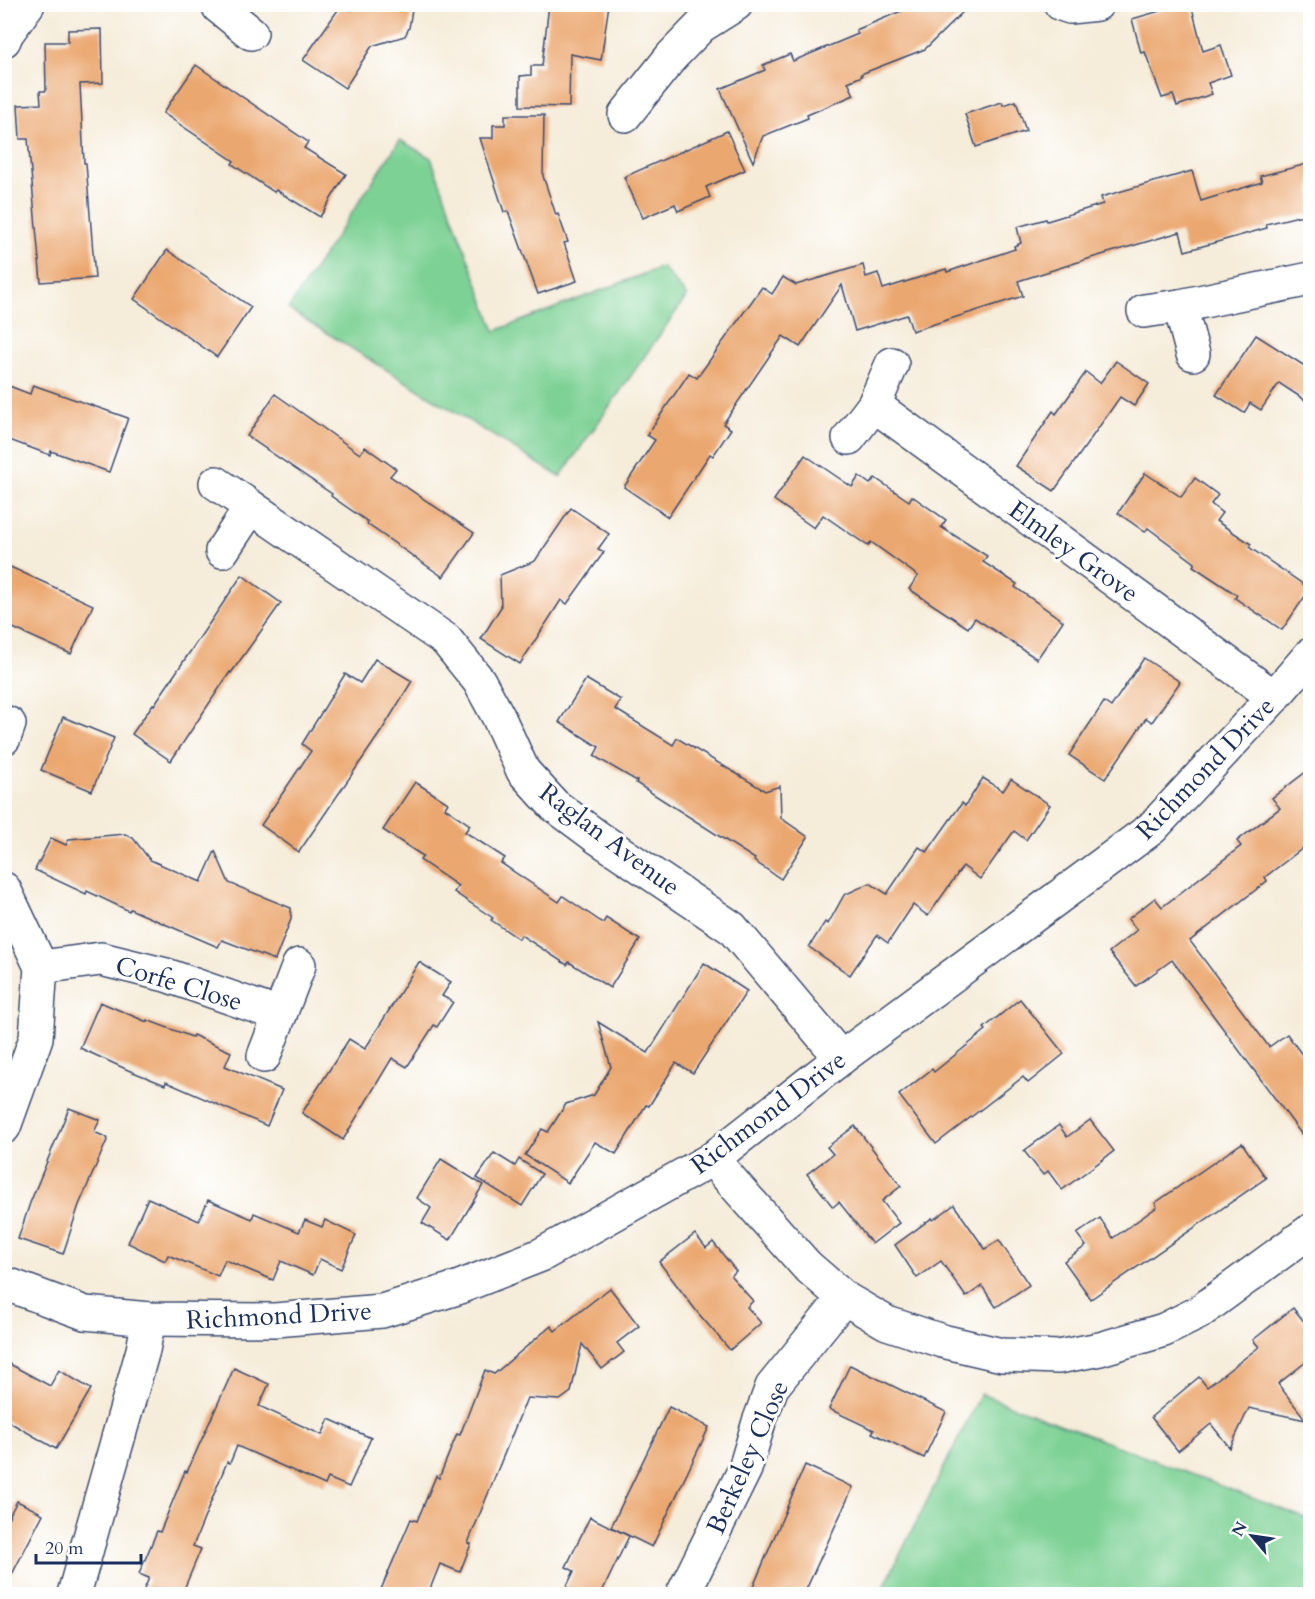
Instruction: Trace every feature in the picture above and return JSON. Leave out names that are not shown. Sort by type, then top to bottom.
[{"type":"street","points":[[4,40],[28,4]]},
{"type":"street","points":[[624,115],[672,56],[701,27],[736,4]]},
{"type":"street","points":[[1061,4],[1070,7],[1097,4]]},
{"type":"street","points":[[214,5],[251,33]]},
{"type":"street","points":[[1144,311],[1180,306],[1311,279]]},
{"type":"street","points":[[1180,306],[1192,354]]},
{"type":"street","points":[[849,438],[874,405],[892,364]]},
{"type":"street","name":"Elmley Grove","points":[[874,405],[1274,697]]},
{"type":"street","name":"Raglan Avenue","points":[[216,483],[446,640],[479,681],[523,771],[554,805],[597,837],[732,928],[841,1058]]},
{"type":"street","points":[[222,550],[251,507]]},
{"type":"street","name":"Richmond Drive","points":[[4,1283],[85,1313],[149,1319],[275,1320],[382,1311],[457,1288],[541,1255],[712,1160],[841,1058],[1152,828],[1311,655]]},
{"type":"street","points":[[4,722],[9,724],[4,738]]},
{"type":"street","points":[[4,889],[41,967],[36,1038],[4,1127]]},
{"type":"street","name":"Corfe Close","points":[[41,967],[101,959],[166,975],[280,1015]]},
{"type":"street","points":[[264,1056],[299,964]]},
{"type":"street","points":[[712,1160],[806,1265],[844,1298],[887,1323],[942,1341],[1002,1355],[1058,1357],[1100,1349],[1172,1326],[1198,1313],[1306,1244]]},
{"type":"street","name":"Berkeley Close","points":[[683,1594],[745,1469],[772,1387],[844,1298]]},
{"type":"street","points":[[74,1594],[143,1350],[149,1319]]},
{"type":"green space","points":[[400,140],[431,158],[495,331],[662,267],[687,296],[560,477],[288,309]]},
{"type":"green space","points":[[981,1394],[1310,1520],[1310,1594],[880,1594]]},
{"type":"building","points":[[342,4],[413,4],[409,28],[405,36],[372,46],[345,88],[303,60]]},
{"type":"building","points":[[549,4],[609,4],[601,60],[570,54],[569,107],[520,106],[520,76],[531,75],[531,66],[542,66]]},
{"type":"building","points":[[918,4],[971,4],[925,49],[861,74],[862,76],[848,82],[854,95],[807,115],[808,118],[763,136],[753,162],[720,89],[765,70],[763,65],[790,54],[793,61],[858,34],[856,30]]},
{"type":"building","points":[[1191,4],[1203,51],[1221,45],[1231,75],[1208,83],[1212,94],[1177,106],[1173,95],[1162,98],[1145,52],[1141,53],[1132,19]]},
{"type":"building","points":[[102,29],[103,83],[80,84],[84,163],[86,163],[95,278],[41,282],[28,139],[20,139],[18,105],[41,104],[40,91],[46,91],[45,42],[68,42],[68,30]]},
{"type":"building","points":[[196,65],[308,142],[304,148],[346,174],[320,217],[276,190],[274,192],[232,164],[234,161],[163,113]]},
{"type":"building","points":[[1016,101],[1026,131],[976,147],[965,114],[1002,102],[1003,105]]},
{"type":"building","points":[[505,115],[544,115],[543,176],[568,242],[564,243],[577,281],[538,294],[508,211],[504,212],[480,138],[493,138],[493,125],[505,125]]},
{"type":"building","points":[[727,131],[745,170],[706,187],[710,197],[678,211],[675,204],[643,218],[624,177]]},
{"type":"building","points":[[1311,163],[1311,213],[1266,224],[1267,228],[1185,251],[1180,232],[1091,258],[1018,281],[1023,296],[912,331],[907,315],[855,331],[842,285],[800,347],[783,336],[723,424],[731,429],[713,456],[710,454],[668,517],[624,487],[655,440],[647,435],[689,373],[697,378],[762,287],[772,294],[783,277],[796,285],[863,265],[866,277],[878,273],[883,289],[946,269],[947,272],[1015,249],[1014,246],[1021,243],[1017,227],[1046,219],[1047,221],[1103,204],[1101,197],[1192,171],[1201,201],[1262,182],[1260,176]]},
{"type":"building","points":[[167,250],[251,307],[217,357],[134,299]]},
{"type":"building","points":[[1256,335],[1311,370],[1311,404],[1279,383],[1261,410],[1250,403],[1244,413],[1216,395]]},
{"type":"building","points":[[1116,361],[1149,384],[1134,406],[1120,397],[1054,491],[1016,466],[1053,411],[1056,414],[1086,372],[1100,383]]},
{"type":"building","points":[[4,384],[30,394],[33,385],[128,418],[109,472],[51,451],[50,455],[4,438]]},
{"type":"building","points":[[275,394],[360,454],[365,447],[396,469],[390,476],[474,533],[443,577],[367,524],[368,522],[331,496],[332,494],[247,436]]},
{"type":"building","points":[[805,455],[852,487],[859,476],[870,484],[875,478],[909,501],[912,496],[946,520],[941,527],[987,556],[983,562],[1017,584],[1015,587],[1063,621],[1037,659],[975,618],[968,628],[909,589],[918,576],[871,542],[868,546],[823,515],[814,528],[774,500]]},
{"type":"building","points":[[1145,473],[1181,497],[1195,478],[1218,495],[1211,504],[1222,513],[1216,521],[1251,544],[1249,547],[1310,589],[1282,630],[1235,598],[1237,595],[1193,566],[1195,563],[1148,528],[1145,532],[1118,513]]},
{"type":"building","points":[[571,508],[609,534],[598,549],[604,552],[567,604],[561,600],[520,664],[481,639],[501,607],[500,575],[535,561]]},
{"type":"building","points":[[4,564],[93,605],[71,654],[4,624]]},
{"type":"building","points":[[242,575],[281,603],[230,672],[171,761],[132,734]]},
{"type":"building","points":[[1144,658],[1180,682],[1152,722],[1146,718],[1105,779],[1069,755],[1104,702],[1111,707]]},
{"type":"building","points":[[375,659],[412,681],[382,730],[299,852],[261,825],[311,751],[302,744],[345,674],[360,683]]},
{"type":"building","points":[[586,679],[621,700],[615,709],[673,745],[677,738],[765,791],[780,786],[781,818],[808,837],[781,879],[754,861],[755,859],[636,783],[637,781],[594,756],[599,747],[559,722]]},
{"type":"building","points":[[63,717],[114,738],[92,791],[41,770]]},
{"type":"building","points":[[1311,768],[1311,851],[1307,845],[1265,877],[1267,881],[1190,941],[1269,1047],[1287,1034],[1311,1067],[1311,1147],[1172,960],[1136,986],[1109,952],[1137,930],[1128,919],[1155,898],[1162,907],[1241,846],[1237,841],[1280,808],[1272,798]]},
{"type":"building","points":[[983,778],[1003,791],[1011,779],[1050,805],[1026,840],[1014,831],[980,879],[963,866],[928,916],[913,905],[888,943],[877,935],[850,975],[809,947],[825,922],[828,924],[844,895],[870,883],[887,894],[919,847],[927,852],[962,803],[965,806]]},
{"type":"building","points":[[415,782],[448,803],[445,808],[470,825],[465,832],[505,858],[501,863],[559,902],[563,896],[603,923],[606,918],[640,940],[610,988],[569,962],[567,965],[521,935],[519,939],[491,920],[493,918],[454,892],[458,886],[420,860],[423,856],[383,830]]},
{"type":"building","points":[[125,834],[133,838],[150,860],[201,882],[215,851],[229,883],[291,908],[291,919],[275,960],[222,940],[218,947],[130,909],[129,911],[87,891],[86,894],[35,870],[51,838],[66,845],[69,839]]},
{"type":"building","points":[[419,962],[451,982],[442,996],[453,1002],[437,1027],[434,1025],[407,1067],[392,1058],[343,1140],[302,1113],[349,1039],[365,1049]]},
{"type":"building","points":[[704,963],[747,991],[693,1073],[676,1063],[649,1106],[646,1105],[616,1154],[595,1142],[568,1183],[525,1155],[542,1129],[548,1132],[566,1104],[594,1095],[611,1067],[598,1022],[648,1053]]},
{"type":"building","points":[[1020,999],[1064,1054],[1028,1083],[1023,1077],[936,1144],[899,1095],[932,1069],[934,1072]]},
{"type":"building","points":[[100,1002],[147,1022],[147,1020],[192,1037],[193,1035],[231,1052],[225,1066],[282,1090],[267,1126],[166,1082],[165,1085],[128,1070],[80,1048]]},
{"type":"building","points":[[69,1108],[100,1120],[94,1132],[108,1138],[79,1205],[63,1254],[18,1239],[30,1203]]},
{"type":"building","points":[[1090,1120],[1114,1151],[1062,1190],[1048,1171],[1043,1175],[1024,1151],[1059,1125],[1067,1137]]},
{"type":"building","points":[[855,1126],[901,1186],[882,1201],[899,1223],[872,1244],[839,1202],[833,1207],[807,1174],[833,1154],[827,1147]]},
{"type":"building","points":[[1242,1143],[1266,1178],[1091,1299],[1064,1261],[1086,1246],[1077,1234],[1100,1218],[1113,1238],[1157,1207],[1155,1203]]},
{"type":"building","points":[[494,1153],[515,1166],[519,1159],[542,1174],[522,1206],[477,1178]]},
{"type":"building","points":[[441,1159],[483,1185],[450,1240],[422,1223],[431,1208],[417,1198]]},
{"type":"building","points":[[148,1198],[199,1221],[208,1200],[252,1219],[254,1213],[299,1232],[305,1220],[322,1227],[325,1220],[356,1235],[341,1269],[320,1259],[313,1275],[281,1261],[273,1280],[225,1260],[218,1276],[168,1255],[165,1261],[128,1243]]},
{"type":"building","points":[[954,1205],[985,1249],[999,1240],[1029,1285],[996,1307],[982,1286],[966,1297],[941,1261],[917,1278],[895,1245]]},
{"type":"building","points":[[695,1234],[706,1248],[713,1242],[736,1271],[731,1276],[753,1301],[747,1307],[761,1323],[730,1350],[659,1262]]},
{"type":"building","points":[[610,1288],[639,1326],[617,1343],[624,1352],[602,1369],[582,1344],[571,1392],[560,1400],[527,1398],[468,1543],[471,1544],[460,1572],[440,1564],[428,1594],[379,1594],[411,1519],[417,1521],[436,1476],[439,1478],[457,1434],[460,1435],[485,1370],[494,1374],[551,1326],[555,1331]]},
{"type":"building","points":[[1293,1308],[1311,1330],[1311,1358],[1278,1384],[1306,1420],[1249,1408],[1230,1448],[1211,1424],[1178,1451],[1151,1417],[1199,1377],[1207,1387],[1259,1347],[1253,1340]]},
{"type":"building","points":[[4,1361],[50,1386],[59,1370],[91,1389],[56,1449],[4,1419]]},
{"type":"building","points":[[850,1365],[946,1412],[924,1458],[872,1433],[874,1430],[829,1409]]},
{"type":"building","points":[[234,1368],[269,1384],[259,1406],[322,1435],[329,1419],[371,1438],[349,1487],[328,1478],[325,1485],[237,1446],[230,1463],[227,1462],[193,1546],[201,1549],[182,1594],[142,1594],[149,1578],[139,1574]]},
{"type":"building","points":[[669,1407],[709,1427],[652,1547],[611,1527]]},
{"type":"building","points":[[805,1465],[853,1487],[804,1594],[750,1594]]},
{"type":"building","points":[[17,1501],[43,1514],[4,1590],[4,1526]]},
{"type":"building","points":[[590,1517],[629,1536],[601,1594],[563,1594],[574,1571],[566,1567]]}]
